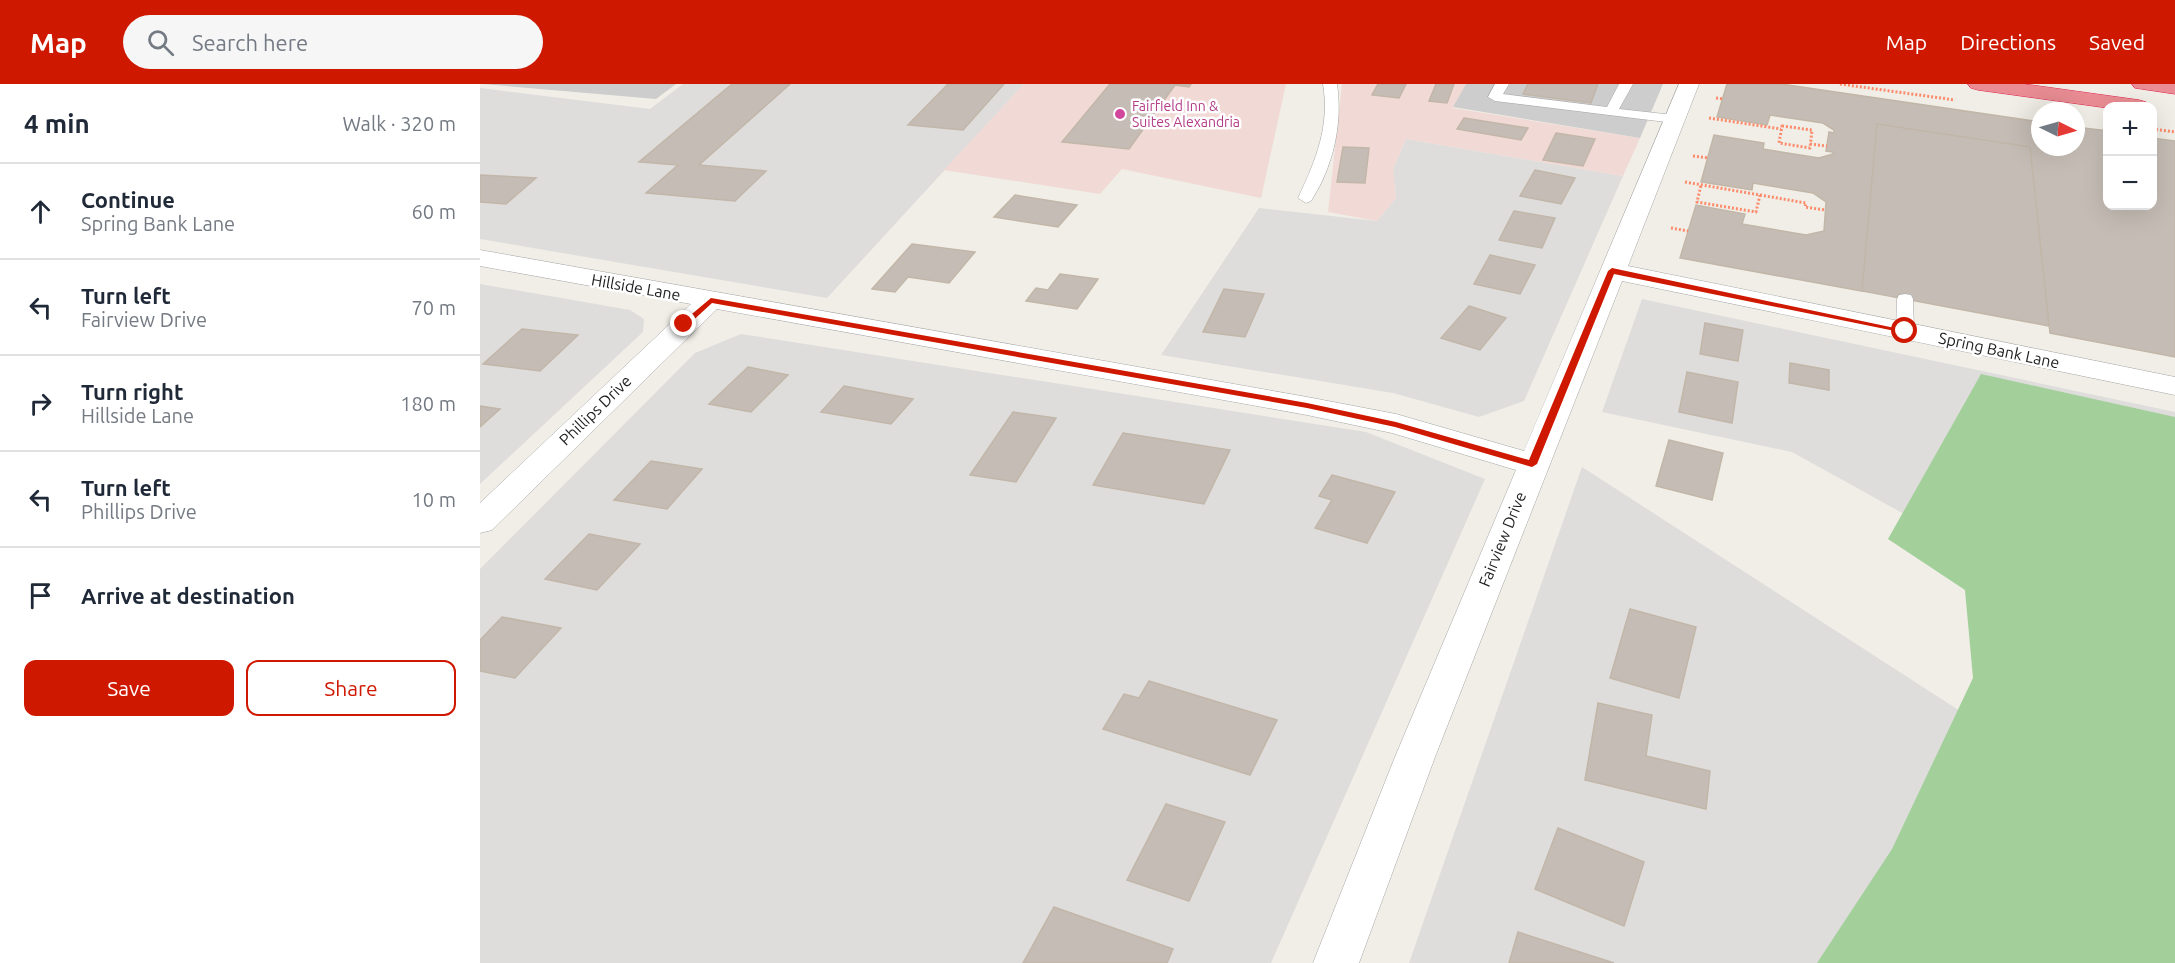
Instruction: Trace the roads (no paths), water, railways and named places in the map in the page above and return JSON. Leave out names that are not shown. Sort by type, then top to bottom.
[{"type":"highway","points":[[1977,84],[2012,86],[2114,102]]},
{"type":"highway","points":[[2142,84],[2175,88]]},
{"type":"street","name":"Fairview Drive","points":[[1336,963],[1414,757],[1674,118],[1702,91]]},
{"type":"street","name":"Hillside Lane","points":[[480,258],[1307,406],[1396,424],[1532,464]]},
{"type":"street","name":"Spring Bank Lane","points":[[1612,271],[2175,386]]},
{"type":"street","name":"Phillips Drive","points":[[480,522],[711,300]]},
{"type":"lane","points":[[1306,198],[1329,146],[1334,99],[1330,84]]},
{"type":"lane","points":[[1502,84],[1495,97],[1674,118]]},
{"type":"lane","points":[[1611,112],[1626,84]]},
{"type":"lane","points":[[1905,299],[1905,331]]},
{"type":"place","name":"Fairfield Inn & Suites Alexandria","points":[[1120,114]]}]
